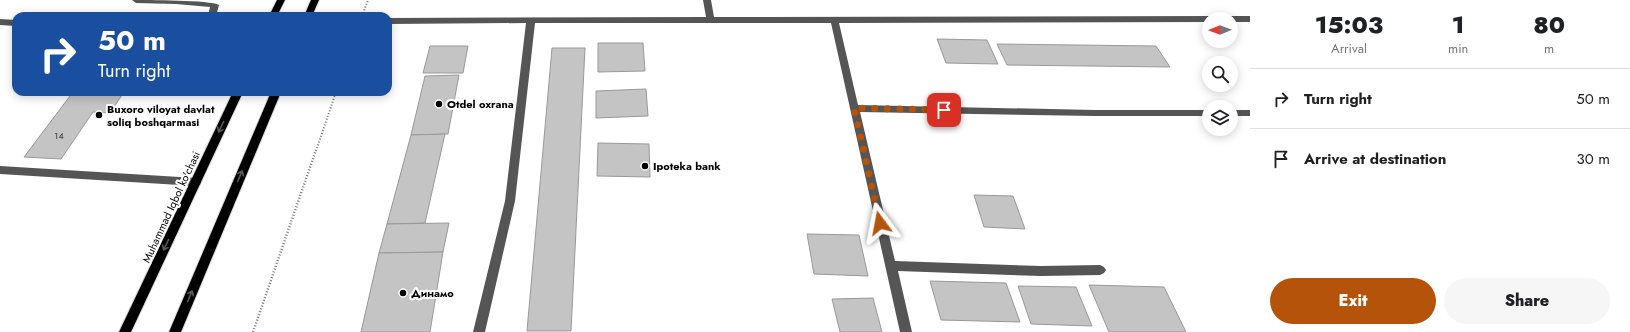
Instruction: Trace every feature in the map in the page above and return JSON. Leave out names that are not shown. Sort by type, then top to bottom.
[{"type":"main road","points":[[275,12],[281,0]]},
{"type":"main road","points":[[310,12],[315,0]]},
{"type":"main road","name":"Muhammad Iqbol ko'chasi","points":[[125,332],[236,96]]},
{"type":"main road","points":[[174,332],[274,96]]},
{"type":"lane","points":[[136,0],[176,1],[215,5],[213,12]]},
{"type":"lane","points":[[707,0],[710,19]]},
{"type":"lane","points":[[834,19],[906,332]]},
{"type":"lane","points":[[392,21],[1202,19]]},
{"type":"lane","points":[[1238,19],[1250,19]]},
{"type":"lane","points":[[479,332],[510,201],[531,20]]},
{"type":"lane","points":[[0,22],[12,23]]},
{"type":"lane","points":[[854,108],[1095,113],[1202,113]]},
{"type":"lane","points":[[1238,113],[1250,113]]},
{"type":"lane","points":[[0,170],[196,182]]},
{"type":"lane","points":[[890,266],[1041,271],[1100,270]]},
{"type":"path","points":[[364,12],[368,0]]},
{"type":"path","points":[[253,332],[335,96]]},
{"type":"building","points":[[937,39],[987,40],[998,64],[946,63]]},
{"type":"building","points":[[598,43],[643,43],[645,71],[598,72]]},
{"type":"building","points":[[997,44],[1156,46],[1170,67],[1007,65]]},
{"type":"building","points":[[430,46],[468,46],[463,73],[423,73]]},
{"type":"building","points":[[552,48],[585,48],[571,331],[527,331]]},
{"type":"building","points":[[459,75],[448,134],[411,135],[425,76]]},
{"type":"building","points":[[646,89],[648,116],[596,118],[596,91]]},
{"type":"building","points":[[70,96],[121,96],[110,113],[93,112],[61,159],[24,157]]},
{"type":"building","points":[[445,134],[425,223],[387,224],[411,135]]},
{"type":"building","points":[[598,143],[649,144],[650,177],[597,176]]},
{"type":"building","points":[[974,195],[1013,196],[1025,229],[984,227]]},
{"type":"building","points":[[449,223],[443,252],[379,253],[387,224]]},
{"type":"building","points":[[807,234],[859,235],[868,276],[814,274]]},
{"type":"building","name":"Динамо","points":[[443,252],[430,332],[361,332],[379,253]]},
{"type":"building","points":[[930,281],[1006,283],[1020,322],[941,320]]},
{"type":"building","points":[[1089,285],[1164,287],[1186,332],[1109,332]]},
{"type":"building","points":[[1018,286],[1076,287],[1092,326],[1031,324]]},
{"type":"building","points":[[873,298],[882,332],[840,332],[832,299]]},
{"type":"place","name":"Otdel oxrana","points":[[439,104]]},
{"type":"place","name":"Buxoro viloyat davlat soliq boshqarmasi","points":[[99,115]]},
{"type":"place","name":"Ipoteka bank","points":[[645,166]]},
{"type":"place","name":"Динамо","points":[[403,293]]},
{"type":"route","points":[[880,223],[854,108],[944,110]]}]
